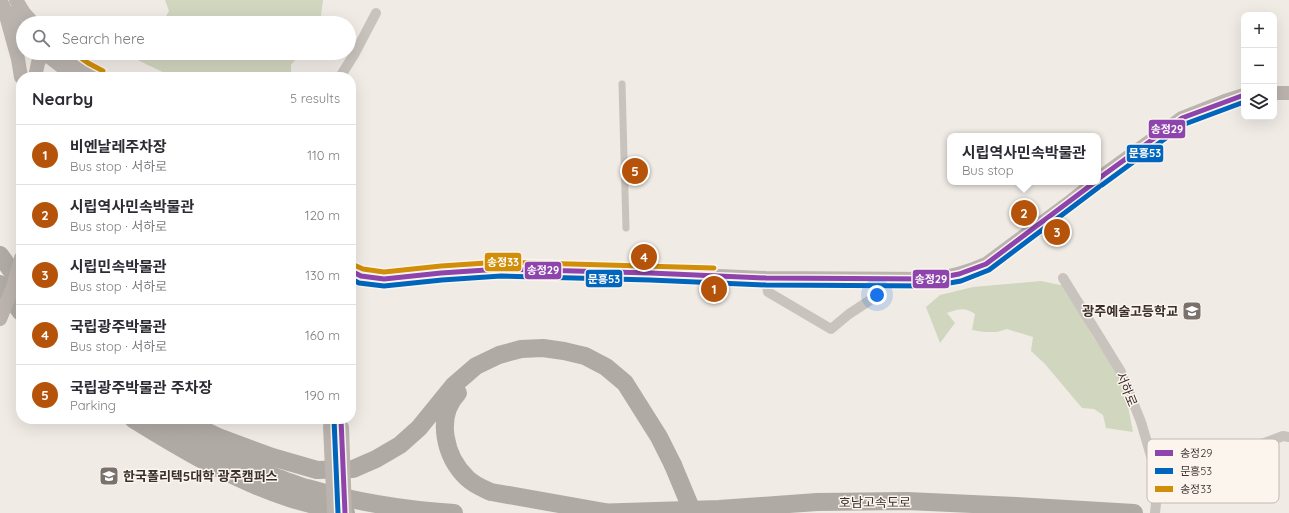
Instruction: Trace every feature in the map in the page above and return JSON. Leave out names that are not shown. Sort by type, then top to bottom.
[{"type":"highway","points":[[0,256],[16,277]]},
{"type":"highway","points":[[0,284],[16,305]]},
{"type":"highway","points":[[191,424],[218,437],[272,457],[317,470],[354,469],[376,459],[400,445],[419,428],[454,385],[476,366],[499,355],[521,349],[543,348],[564,351],[585,356],[606,367],[625,383],[659,437],[681,513]]},
{"type":"highway","points":[[606,513],[497,494],[476,486],[466,477],[448,450],[445,436],[445,420],[449,407],[456,395],[479,374],[495,365],[508,360],[527,356],[548,355],[572,360],[592,368],[614,386],[628,403],[693,513]]},
{"type":"highway","points":[[141,424],[178,447],[230,474],[289,498],[346,513]]},
{"type":"highway","points":[[170,424],[190,437],[252,468],[306,488],[416,511],[454,513]]},
{"type":"highway","name":"호남고속도로","points":[[592,513],[719,509],[817,502],[907,501],[1128,513]]},
{"type":"main road","points":[[7,2],[27,16]]},
{"type":"main road","points":[[7,2],[16,22]]},
{"type":"main road","points":[[7,2],[16,49]]},
{"type":"main road","points":[[18,60],[20,72]]},
{"type":"main road","points":[[36,72],[39,60]]},
{"type":"main road","points":[[51,60],[66,72]]},
{"type":"main road","points":[[72,60],[90,72]]},
{"type":"main road","points":[[1277,93],[1289,93]]},
{"type":"main road","points":[[1101,177],[1182,118],[1241,96]]},
{"type":"main road","points":[[356,274],[361,276],[384,279],[446,272],[501,269],[644,272],[766,278],[932,279],[950,277],[972,271],[986,264],[1091,185]]},
{"type":"main road","points":[[0,319],[16,276]]},
{"type":"main road","points":[[336,424],[346,513]]},
{"type":"main road","points":[[334,513],[336,424]]},
{"type":"street","points":[[356,53],[376,13]]},
{"type":"street","points":[[343,72],[351,60]]},
{"type":"street","points":[[622,84],[626,228]]},
{"type":"street","points":[[766,278],[768,292],[831,329],[849,314],[878,295],[879,278]]},
{"type":"street","name":"서하로","points":[[1063,278],[1121,372],[1147,444]]},
{"type":"street","points":[[1275,439],[1283,436],[1289,437]]},
{"type":"street","name":"서하로","points":[[1155,513],[1156,503]]},
{"type":"green space","points":[[165,0],[323,0],[321,16],[166,16],[169,11]]},
{"type":"green space","points":[[138,60],[295,60],[291,65],[291,72],[163,72]]},
{"type":"green space","points":[[1041,281],[1065,286],[1093,337],[1118,374],[1127,401],[1133,432],[1106,428],[1103,415],[1094,409],[1082,408],[1045,364],[1031,351],[1033,337],[1007,329],[997,332],[972,330],[975,314],[968,310],[961,309],[947,313],[955,323],[940,343],[926,307],[940,295],[973,287]]},
{"type":"transit line","name":"송정33","points":[[84,60],[103,71]]},
{"type":"transit line","name":"송정29","points":[[1101,177],[1182,118],[1241,96]]},
{"type":"transit line","name":"문흥53","points":[[1102,185],[1185,124],[1241,103]]},
{"type":"transit line","name":"송정29","points":[[356,274],[361,276],[384,279],[501,269],[766,278],[932,279],[959,274],[986,264],[1091,185]]},
{"type":"transit line","name":"문흥53","points":[[356,282],[384,286],[501,276],[766,285],[933,286],[961,281],[989,270],[1099,187]]},
{"type":"transit line","name":"송정33","points":[[356,266],[363,269],[384,272],[501,262],[714,268]]},
{"type":"transit line","name":"문흥53","points":[[334,424],[338,513]]},
{"type":"transit line","name":"송정29","points":[[341,424],[345,513]]},
{"type":"place","name":"국립광주박물관 주차장","points":[[635,171]]},
{"type":"place","name":"시립역사민속박물관","points":[[1024,213]]},
{"type":"place","name":"시립민속박물관","points":[[1057,232]]},
{"type":"place","name":"국립광주박물관","points":[[644,257]]},
{"type":"place","name":"비엔날레주차장","points":[[714,289]]},
{"type":"place","name":"광주예술고등학교","points":[[1192,311]]},
{"type":"place","name":"한국폴리텍5대학 광주캠퍼스","points":[[109,476]]}]
